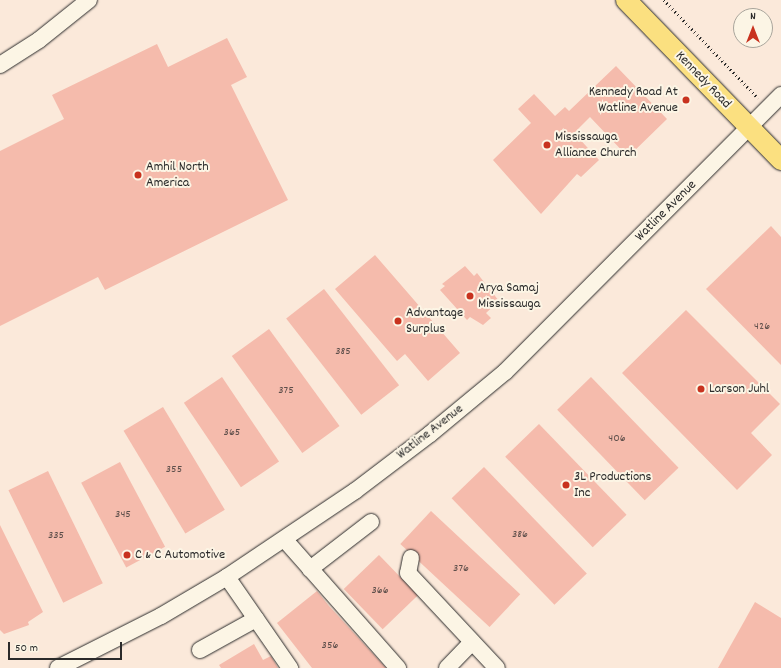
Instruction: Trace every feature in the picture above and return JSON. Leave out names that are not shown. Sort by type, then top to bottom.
[{"type":"main road","name":"Kennedy Road","points":[[626,0],[781,160]]},
{"type":"street","points":[[0,65],[39,40],[88,0]]},
{"type":"street","name":"Watline Avenue","points":[[58,668],[162,616],[227,577],[285,540],[430,434],[505,372],[781,95]]},
{"type":"street","points":[[310,569],[372,522]]},
{"type":"street","points":[[285,540],[398,668]]},
{"type":"street","points":[[411,558],[408,573],[497,668]]},
{"type":"street","points":[[227,577],[290,668]]},
{"type":"street","points":[[200,650],[256,620]]},
{"type":"street","points":[[447,668],[472,642]]},
{"type":"path","points":[[664,0],[757,97]]},
{"type":"building","name":"Amhil North America","points":[[227,38],[247,77],[231,85],[288,200],[105,290],[98,277],[0,326],[0,151],[64,119],[52,95],[157,44],[168,67]]},
{"type":"building","name":"Mississauga Alliance Church","points":[[616,66],[667,119],[628,157],[590,117],[574,133],[599,160],[581,177],[577,174],[541,214],[493,160],[531,123],[518,109],[534,94],[555,116],[565,107],[569,111]]},
{"type":"building","points":[[771,226],[781,237],[781,365],[706,289]]},
{"type":"building","name":"Advantage Surplus","points":[[375,255],[460,353],[428,381],[405,354],[397,361],[335,289]]},
{"type":"building","name":"Arya Samaj Mississauga","points":[[465,266],[474,276],[477,273],[499,301],[486,313],[491,318],[483,325],[470,317],[467,320],[440,290],[445,286],[442,284]]},
{"type":"building","points":[[324,289],[399,385],[361,415],[286,319]]},
{"type":"building","name":"Larson Juhl","points":[[686,310],[780,404],[751,433],[772,455],[737,490],[622,373]]},
{"type":"building","points":[[269,329],[340,426],[302,453],[232,356]]},
{"type":"building","points":[[222,377],[279,462],[241,487],[184,403]]},
{"type":"building","points":[[591,377],[679,468],[645,500],[557,410]]},
{"type":"building","points":[[163,407],[225,510],[185,534],[124,431]]},
{"type":"building","name":"3L Productions Inc","points":[[539,424],[627,515],[593,547],[505,457]]},
{"type":"building","points":[[120,462],[165,547],[126,567],[81,483]]},
{"type":"building","points":[[484,467],[587,573],[554,605],[452,498]]},
{"type":"building","points":[[48,471],[103,583],[63,603],[8,490]]},
{"type":"building","points":[[431,511],[520,594],[490,627],[400,544]]},
{"type":"building","points":[[0,525],[43,612],[28,622],[29,625],[4,634],[0,630]]},
{"type":"building","points":[[379,555],[418,595],[383,629],[344,589]]},
{"type":"building","points":[[317,591],[386,668],[312,668],[277,623]]},
{"type":"building","points":[[755,602],[781,618],[781,668],[718,668]]},
{"type":"building","points":[[254,644],[263,660],[271,656],[278,668],[221,668],[219,665]]},
{"type":"place","name":"Kennedy Road At Watline Avenue","points":[[686,100]]},
{"type":"place","name":"Mississauga Alliance Church","points":[[547,145]]},
{"type":"place","name":"Amhil North America","points":[[138,175]]},
{"type":"place","name":"Arya Samaj Mississauga","points":[[470,296]]},
{"type":"place","name":"Advantage Surplus","points":[[398,321]]},
{"type":"place","name":"Larson Juhl","points":[[701,389]]},
{"type":"place","name":"3L Productions Inc","points":[[566,485]]},
{"type":"place","name":"C & C Automotive","points":[[127,555]]}]
